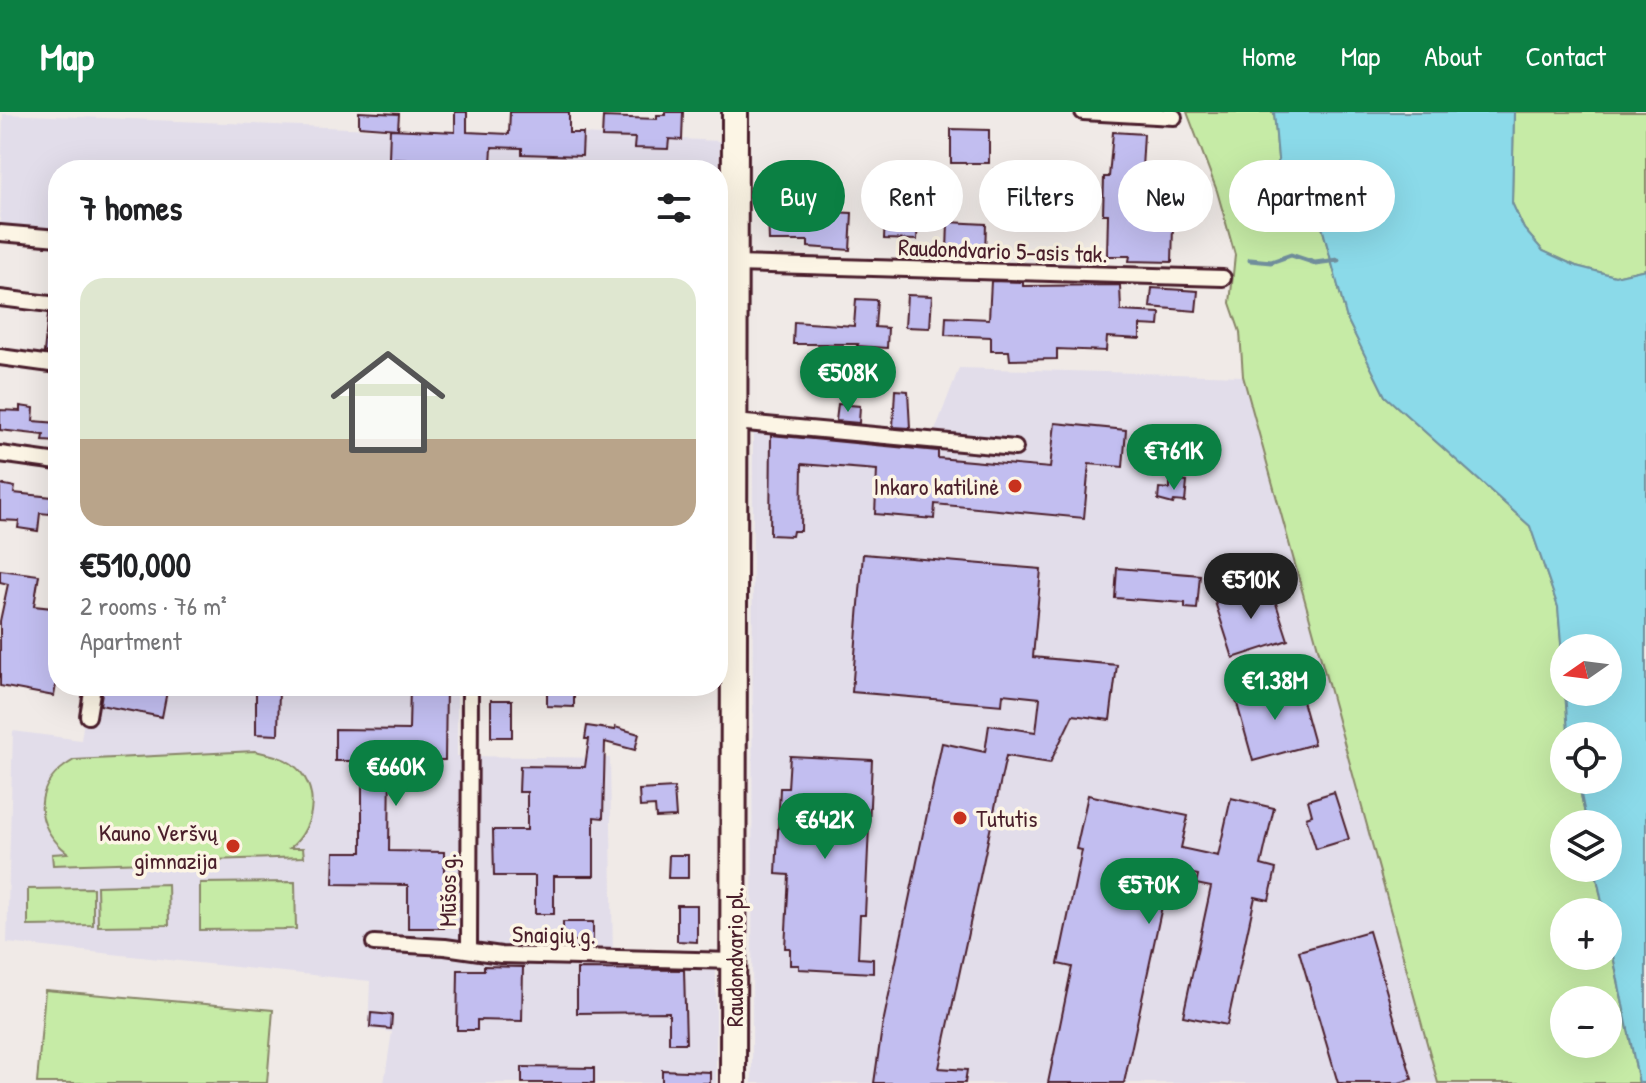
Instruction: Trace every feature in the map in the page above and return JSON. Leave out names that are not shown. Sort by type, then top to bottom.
[{"type":"main road","name":"Raudondvario pl.","points":[[728,285],[734,264],[735,112]]},
{"type":"main road","name":"Raudondvario pl.","points":[[728,390],[735,422],[728,447]]},
{"type":"main road","name":"Raudondvario pl.","points":[[728,614],[733,1083]]},
{"type":"street","points":[[1083,112],[1174,117]]},
{"type":"street","points":[[0,233],[48,237]]},
{"type":"street","name":"Raudondvario 5-asis tak.","points":[[734,264],[1223,278]]},
{"type":"street","points":[[0,298],[48,304]]},
{"type":"street","points":[[0,357],[48,364]]},
{"type":"street","points":[[735,422],[1015,448]]},
{"type":"street","points":[[0,454],[48,461]]},
{"type":"street","points":[[88,716],[91,696]]},
{"type":"street","name":"Mūšos g.","points":[[469,949],[470,696]]},
{"type":"street","name":"Snaigių g.","points":[[374,943],[469,949],[501,955],[734,961]]},
{"type":"shaded area","points":[[3,114],[521,135],[522,131],[720,141],[720,160],[48,160],[48,233],[0,229]]},
{"type":"shaded area","points":[[959,368],[1243,376],[1438,1083],[752,1083],[753,415],[931,441]]},
{"type":"shaded area","points":[[88,696],[457,696],[457,756],[610,758],[613,962],[716,966],[716,1083],[384,1083],[392,1032],[368,1029],[370,981],[7,943],[13,731],[81,740]]},
{"type":"green space","points":[[1187,112],[1274,112],[1278,160],[1229,160],[1229,232],[1323,232],[1347,319],[1385,396],[1530,526],[1558,607],[1560,634],[1550,634],[1550,706],[1566,706],[1568,722],[1550,722],[1550,794],[1581,794],[1584,810],[1550,810],[1550,882],[1598,882],[1601,898],[1550,898],[1550,970],[1616,970],[1619,986],[1550,986],[1550,1058],[1622,1058],[1622,1000],[1639,1083],[1438,1083],[1243,376],[1240,332],[1230,303],[1235,255],[1213,180],[1213,160],[1205,160]]},
{"type":"green space","points":[[1514,112],[1646,112],[1646,269],[1615,276],[1576,266],[1543,251],[1524,229],[1512,203]]},
{"type":"green space","points":[[255,751],[288,761],[308,783],[312,806],[310,818],[299,839],[290,848],[303,848],[304,857],[53,865],[52,854],[68,853],[56,842],[43,817],[44,792],[60,769],[74,760]]},
{"type":"green space","points":[[295,882],[296,929],[200,930],[200,883]]},
{"type":"green space","points":[[168,884],[169,925],[98,926],[97,886]]},
{"type":"green space","points":[[93,888],[93,925],[28,926],[28,889]]},
{"type":"green space","points":[[45,990],[273,1010],[267,1083],[37,1083]]},
{"type":"water","points":[[1274,112],[1514,112],[1512,203],[1524,229],[1543,251],[1576,266],[1615,276],[1646,269],[1646,1083],[1639,1083],[1622,986],[1619,986],[1616,970],[1622,970],[1622,898],[1601,898],[1598,882],[1622,882],[1622,810],[1584,810],[1581,794],[1622,794],[1622,722],[1567,722],[1566,706],[1622,706],[1622,634],[1560,634],[1558,607],[1530,526],[1385,396],[1347,319],[1323,232],[1395,232],[1395,160],[1278,160]]},
{"type":"building","points":[[359,112],[399,114],[398,129],[359,126]]},
{"type":"building","points":[[455,112],[467,112],[467,132],[509,134],[510,112],[569,112],[569,133],[583,133],[582,156],[522,154],[522,148],[492,147],[491,160],[389,159],[390,129],[455,132]]},
{"type":"building","points":[[665,112],[683,112],[682,140],[669,139],[668,149],[634,148],[635,138],[602,137],[603,117],[657,119],[657,115],[665,115]]},
{"type":"building","points":[[951,129],[989,130],[989,160],[963,163],[963,160],[951,160]]},
{"type":"building","points":[[1113,132],[1144,134],[1142,160],[1118,160],[1118,232],[1173,232],[1172,262],[1129,261],[1130,256],[1107,256],[1108,214],[1103,214],[1104,177],[1109,177]]},
{"type":"building","points":[[845,213],[852,213],[850,250],[808,247],[808,241],[769,241],[769,232],[845,232]]},
{"type":"building","points":[[963,223],[979,224],[979,232],[986,232],[985,253],[947,251],[948,232],[963,232]]},
{"type":"building","points":[[884,232],[917,232],[917,240],[884,239]]},
{"type":"building","points":[[991,281],[1023,282],[1023,286],[1120,285],[1121,311],[1160,313],[1159,326],[1140,325],[1140,339],[1107,337],[1106,351],[1057,349],[1057,359],[1010,360],[1009,351],[991,351],[991,337],[945,335],[946,317],[989,319]]},
{"type":"building","points":[[1152,288],[1198,291],[1196,311],[1150,307]]},
{"type":"building","points":[[907,295],[932,296],[930,328],[905,327]]},
{"type":"building","points":[[856,299],[877,300],[875,327],[888,328],[887,348],[858,344],[793,344],[794,322],[854,326]]},
{"type":"building","points":[[48,314],[48,352],[44,352]]},
{"type":"building","points":[[895,390],[908,391],[910,428],[893,427]]},
{"type":"building","points":[[838,404],[860,406],[859,423],[836,421]]},
{"type":"building","points":[[20,406],[34,408],[33,421],[48,422],[48,441],[43,441],[44,435],[0,430],[0,410],[20,411]]},
{"type":"building","points":[[1055,423],[1126,430],[1123,467],[1089,464],[1084,518],[935,504],[934,519],[875,514],[877,470],[802,464],[801,531],[793,531],[792,536],[770,535],[771,435],[938,451],[938,458],[1050,468]]},
{"type":"building","points":[[1170,480],[1187,482],[1185,502],[1174,501],[1173,504],[1158,500],[1159,488],[1170,489]]},
{"type":"building","points":[[0,484],[15,487],[14,493],[48,497],[48,514],[40,513],[38,531],[18,528],[19,521],[0,520]]},
{"type":"building","points":[[863,554],[1041,569],[1033,657],[1117,665],[1110,720],[1073,715],[1050,763],[1006,756],[939,1068],[967,1070],[965,1083],[874,1083],[882,1028],[942,743],[985,752],[989,725],[1036,732],[1040,698],[1003,694],[1002,705],[852,692]]},
{"type":"building","points":[[1117,568],[1200,575],[1197,609],[1185,608],[1185,603],[1115,598]]},
{"type":"building","points":[[0,570],[39,575],[34,606],[48,608],[48,695],[0,686],[0,621],[8,584],[0,582]]},
{"type":"building","points":[[1270,585],[1288,640],[1233,658],[1215,602]]},
{"type":"building","points":[[1297,683],[1314,744],[1253,761],[1236,700]]},
{"type":"building","points":[[101,696],[166,696],[162,717],[100,705]]},
{"type":"building","points":[[256,696],[279,696],[278,735],[256,734]]},
{"type":"building","points":[[410,696],[446,696],[445,760],[390,760],[389,851],[444,852],[444,928],[408,928],[408,885],[333,884],[334,852],[362,852],[362,761],[335,761],[335,729],[409,730]]},
{"type":"building","points":[[547,696],[574,696],[574,707],[547,706]]},
{"type":"building","points":[[491,700],[512,700],[512,737],[491,737]]},
{"type":"building","points":[[587,726],[615,730],[615,727],[639,734],[635,750],[605,742],[603,818],[594,817],[594,876],[554,876],[554,914],[535,914],[535,876],[494,876],[493,830],[527,830],[527,792],[519,792],[520,766],[585,767],[589,739],[585,739]]},
{"type":"building","points":[[790,756],[872,760],[865,915],[860,915],[858,958],[873,959],[873,973],[799,969],[799,965],[790,965],[790,948],[785,948],[789,875],[776,874],[780,788],[788,788]]},
{"type":"building","points":[[674,788],[676,817],[656,818],[655,806],[640,807],[639,790]]},
{"type":"building","points":[[1334,792],[1349,839],[1316,849],[1306,817],[1312,815],[1308,800]]},
{"type":"building","points":[[1088,795],[1188,816],[1181,848],[1218,856],[1231,798],[1274,808],[1261,865],[1276,869],[1269,900],[1255,897],[1227,1025],[1183,1016],[1211,887],[1196,884],[1198,875],[1170,869],[1124,1083],[1048,1083],[1072,967],[1058,964],[1082,850],[1076,849]]},
{"type":"building","points":[[669,855],[688,855],[688,878],[668,878]]},
{"type":"building","points":[[677,905],[697,905],[697,942],[677,941]]},
{"type":"building","points":[[563,922],[593,922],[593,941],[563,941]]},
{"type":"building","points":[[1369,931],[1412,1079],[1399,1083],[1338,1083],[1299,951]]},
{"type":"building","points":[[484,966],[523,967],[522,1021],[477,1020],[477,1030],[457,1030],[458,970],[484,970]]},
{"type":"building","points":[[577,969],[684,970],[686,1043],[669,1043],[669,1012],[577,1013]]},
{"type":"building","points":[[371,1013],[392,1015],[391,1029],[370,1027]]},
{"type":"building","points":[[522,1067],[594,1068],[594,1083],[522,1083]]},
{"type":"building","points":[[662,1070],[710,1072],[710,1083],[662,1083]]},
{"type":"waterway","points":[[1250,260],[1271,262],[1291,255],[1315,263],[1338,260]]},
{"type":"place","name":"Inkaro katilinė","points":[[1015,486]]},
{"type":"place","name":"Tututis","points":[[960,818]]},
{"type":"place","name":"Kauno Veršvų gimnazija","points":[[233,846]]}]
